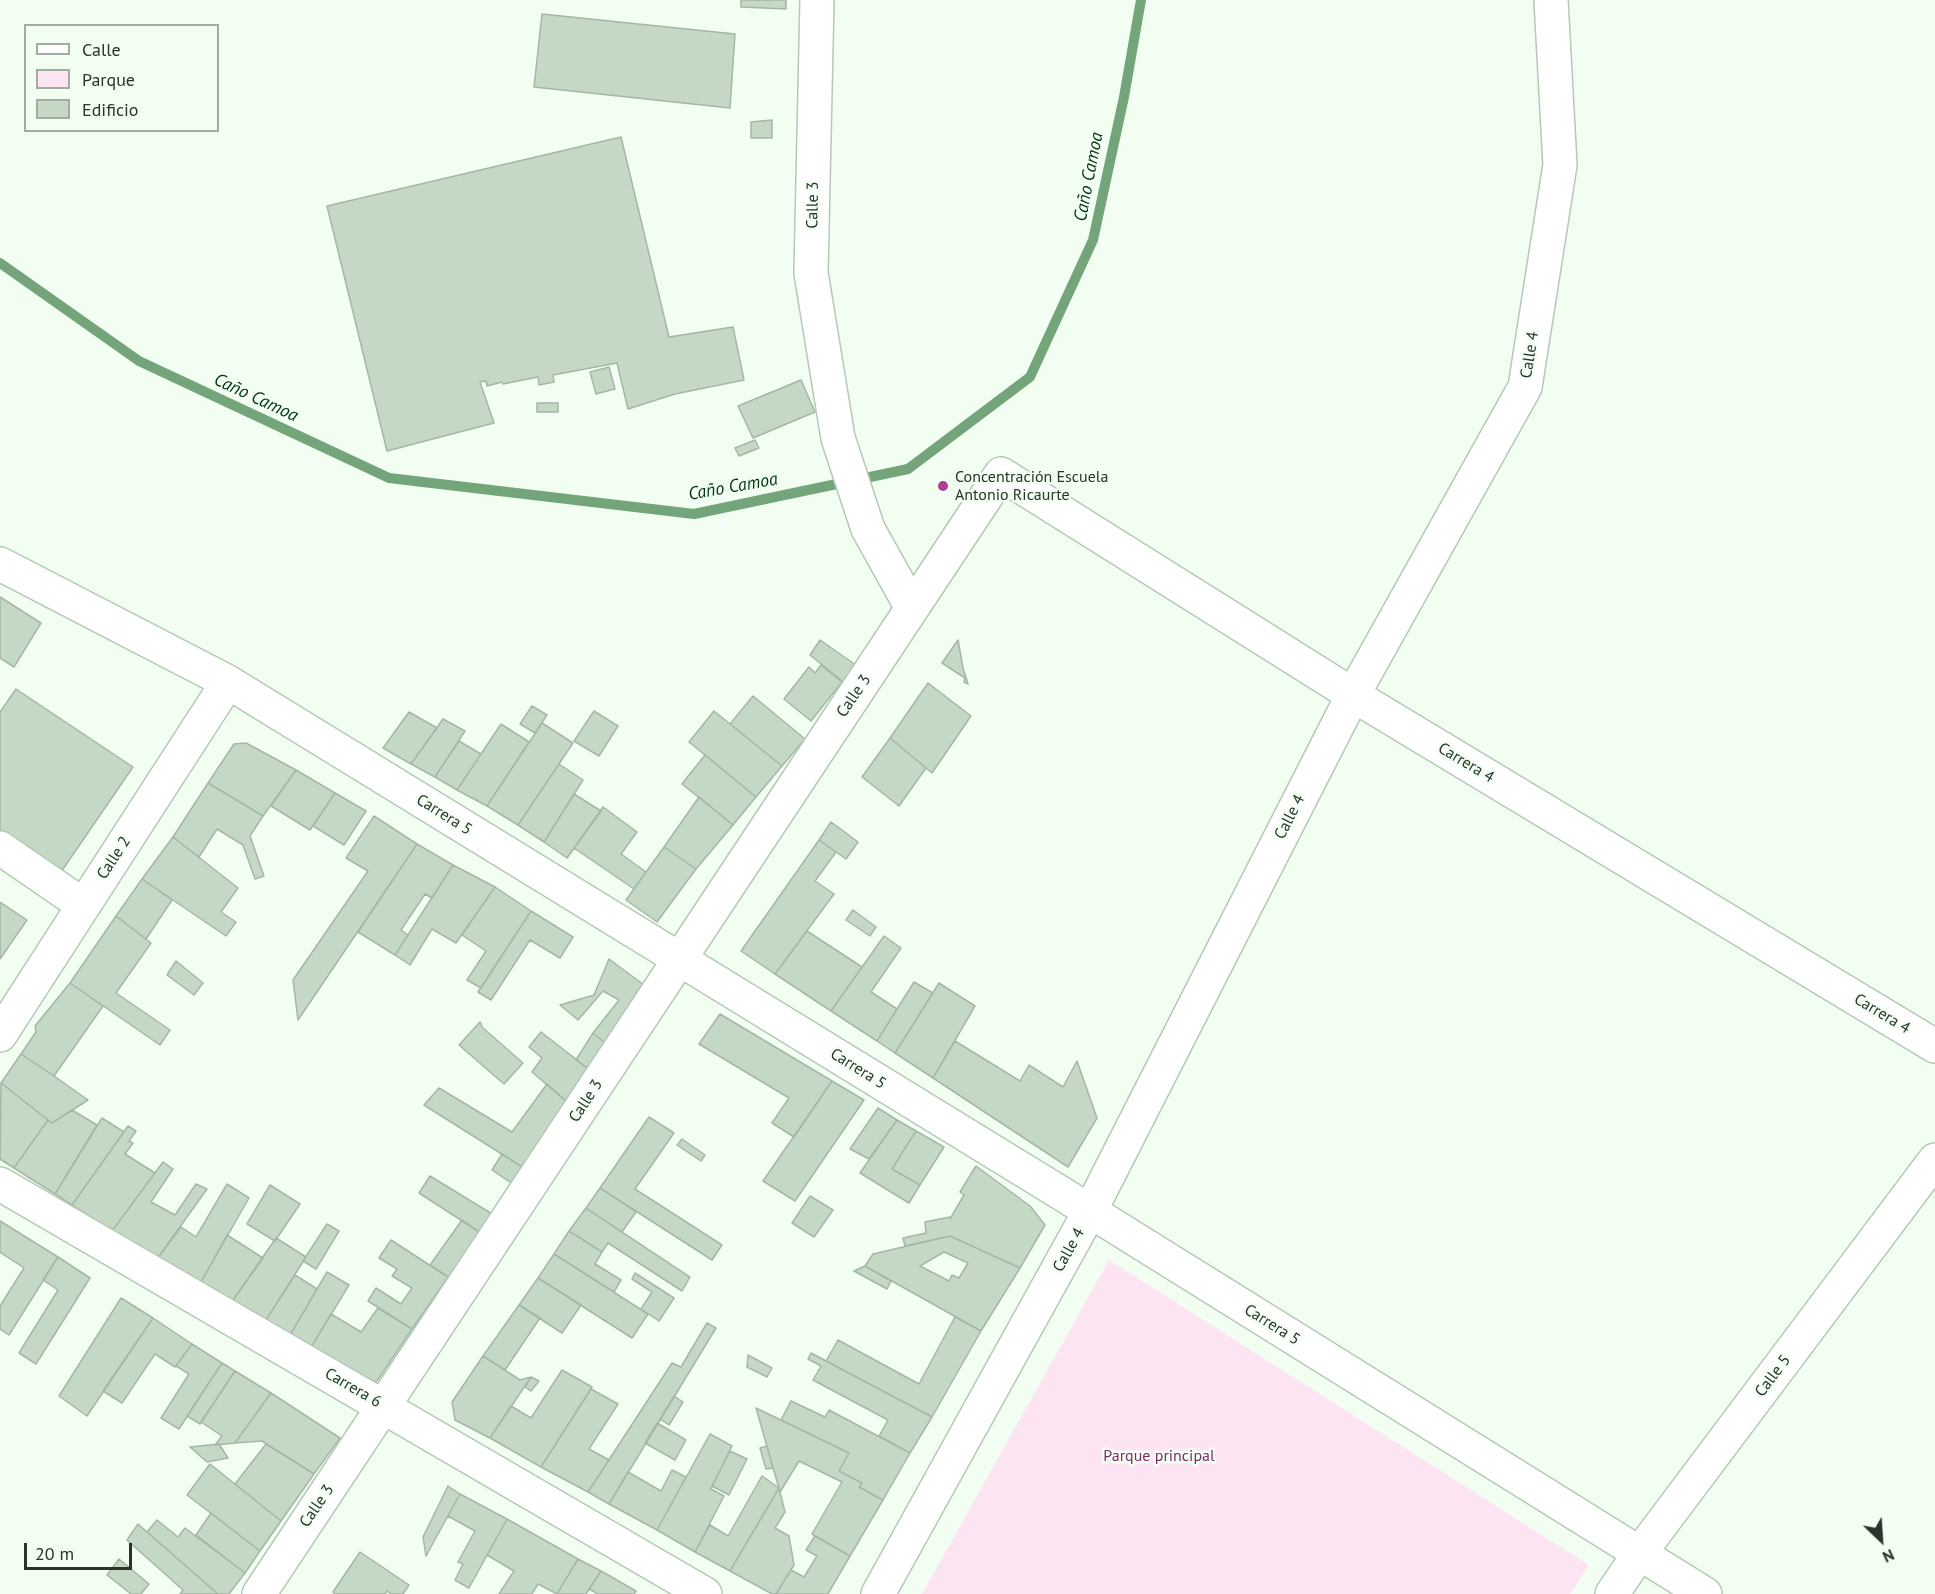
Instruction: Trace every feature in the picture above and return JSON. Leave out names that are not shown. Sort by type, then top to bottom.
[{"type":"street","name":"Calle 3","points":[[817,0],[811,273],[838,438],[868,529],[912,608]]},
{"type":"street","name":"Calle 4","points":[[878,1594],[1090,1211],[1353,695],[1525,387],[1560,165],[1551,0]]},
{"type":"street","name":"Calle 3","points":[[259,1594],[1001,474]]},
{"type":"street","name":"Carrera 4","points":[[1001,474],[1353,695],[1935,1046]]},
{"type":"street","name":"Carrera 5","points":[[0,564],[228,682],[1090,1211],[1705,1594]]},
{"type":"street","name":"Calle 2","points":[[0,1035],[228,682]]},
{"type":"street","points":[[0,848],[83,905]]},
{"type":"street","name":"Calle 5","points":[[1612,1594],[1639,1554],[1935,1160]]},
{"type":"street","name":"Carrera 6","points":[[0,1184],[705,1594]]},
{"type":"green space","name":"Parque principal","points":[[1109,1260],[1589,1565],[1570,1594],[922,1594]]},
{"type":"building","points":[[741,0],[786,0],[786,9],[741,7]]},
{"type":"building","points":[[542,14],[735,34],[730,108],[534,87]]},
{"type":"building","points":[[772,120],[772,138],[751,138],[751,122]]},
{"type":"building","points":[[621,137],[669,337],[733,327],[744,380],[675,394],[628,409],[617,363],[553,375],[554,382],[539,385],[538,377],[487,386],[486,381],[480,382],[494,423],[387,451],[327,206]]},
{"type":"building","points":[[609,367],[615,389],[596,394],[590,372]]},
{"type":"building","points":[[801,380],[815,412],[753,438],[738,406]]},
{"type":"building","points":[[537,403],[558,403],[558,412],[537,412]]},
{"type":"building","points":[[755,440],[759,448],[739,456],[735,448]]},
{"type":"building","points":[[0,597],[41,623],[14,667],[0,658]]},
{"type":"building","points":[[820,640],[860,668],[848,686],[810,655]]},
{"type":"building","points":[[958,640],[968,684],[964,682],[965,678],[942,663]]},
{"type":"building","points":[[821,665],[842,682],[811,721],[784,699],[809,667],[815,673]]},
{"type":"building","points":[[928,683],[971,716],[932,773],[890,738]]},
{"type":"building","points":[[16,689],[133,767],[61,872],[0,830],[0,712]]},
{"type":"building","points":[[753,696],[805,739],[782,766],[730,724]]},
{"type":"building","points":[[532,706],[547,715],[535,733],[520,724]]},
{"type":"building","points":[[594,711],[618,726],[599,756],[574,741]]},
{"type":"building","points":[[714,711],[782,766],[756,797],[689,742]]},
{"type":"building","points":[[409,712],[437,728],[411,764],[383,748]]},
{"type":"building","points":[[443,719],[465,731],[435,777],[411,764]]},
{"type":"building","points":[[542,723],[573,743],[518,825],[487,806]]},
{"type":"building","points":[[501,724],[529,742],[487,806],[457,790]]},
{"type":"building","points":[[890,738],[926,768],[899,806],[862,777]]},
{"type":"building","points":[[459,741],[481,754],[457,790],[435,777]]},
{"type":"building","points":[[246,743],[296,770],[263,816],[208,783],[234,744]]},
{"type":"building","points":[[705,755],[756,797],[733,825],[682,784]]},
{"type":"building","points":[[559,764],[583,780],[544,842],[518,825]]},
{"type":"building","points":[[296,770],[335,793],[310,830],[271,806]]},
{"type":"building","points":[[208,783],[263,816],[250,836],[264,876],[255,879],[243,845],[217,829],[199,857],[173,837]]},
{"type":"building","points":[[335,793],[366,811],[344,845],[313,826]]},
{"type":"building","points":[[574,794],[601,811],[567,858],[544,842]]},
{"type":"building","points":[[699,797],[733,825],[696,869],[664,847]]},
{"type":"building","points":[[603,807],[637,832],[621,854],[646,872],[634,889],[574,848]]},
{"type":"building","points":[[374,816],[417,844],[298,1020],[293,980],[368,871],[346,858]]},
{"type":"building","points":[[831,822],[858,842],[846,859],[819,840]]},
{"type":"building","points":[[173,837],[238,888],[221,912],[236,922],[226,936],[142,879]]},
{"type":"building","points":[[819,840],[836,852],[815,881],[834,894],[775,974],[741,951]]},
{"type":"building","points":[[417,844],[453,865],[432,898],[425,894],[401,930],[408,935],[395,955],[358,932]]},
{"type":"building","points":[[664,847],[696,869],[657,922],[626,900]]},
{"type":"building","points":[[453,865],[495,887],[456,943],[432,929],[410,965],[395,955]]},
{"type":"building","points":[[142,879],[172,900],[146,939],[116,916]]},
{"type":"building","points":[[495,887],[531,911],[481,988],[467,980],[486,951],[462,935]]},
{"type":"building","points":[[0,902],[27,920],[0,959]]},
{"type":"building","points":[[853,910],[876,927],[870,936],[846,920]]},
{"type":"building","points":[[531,911],[573,937],[560,958],[530,940],[491,1000],[478,992]]},
{"type":"building","points":[[116,916],[151,943],[116,993],[170,1030],[160,1045],[70,983]]},
{"type":"building","points":[[807,931],[862,967],[831,1011],[775,974]]},
{"type":"building","points":[[884,936],[901,948],[871,992],[897,1009],[877,1041],[831,1011]]},
{"type":"building","points":[[609,959],[644,985],[611,1048],[593,1033],[619,1000],[603,991],[578,1020],[560,1005],[594,995]]},
{"type":"building","points":[[176,961],[203,983],[194,995],[167,975]]},
{"type":"building","points":[[914,982],[933,993],[895,1053],[877,1041]]},
{"type":"building","points":[[70,983],[103,1006],[54,1076],[21,1054],[36,1032],[35,1026]]},
{"type":"building","points":[[939,983],[975,1006],[933,1078],[895,1053]]},
{"type":"building","points":[[720,1014],[832,1081],[794,1137],[772,1123],[789,1098],[699,1044]]},
{"type":"building","points":[[480,1022],[483,1028],[523,1063],[504,1084],[459,1045]]},
{"type":"building","points":[[541,1032],[595,1074],[574,1108],[532,1072],[542,1058],[529,1047]]},
{"type":"building","points":[[593,1033],[611,1048],[595,1074],[576,1060]]},
{"type":"building","points":[[955,1041],[1020,1081],[1029,1065],[1063,1087],[1077,1061],[1097,1118],[1068,1167],[933,1078]]},
{"type":"building","points":[[21,1054],[88,1100],[52,1123],[1,1083]]},
{"type":"building","points":[[832,1081],[864,1100],[795,1201],[763,1181]]},
{"type":"building","points":[[1,1083],[48,1120],[14,1168],[0,1159]]},
{"type":"building","points":[[547,1084],[574,1108],[527,1170],[424,1105],[439,1088],[512,1132]]},
{"type":"building","points":[[878,1108],[897,1120],[869,1159],[850,1149]]},
{"type":"building","points":[[72,1110],[97,1125],[55,1194],[14,1168],[48,1120],[52,1123]]},
{"type":"building","points":[[649,1117],[674,1133],[635,1189],[722,1245],[712,1260],[600,1188]]},
{"type":"building","points":[[102,1118],[124,1132],[72,1205],[55,1194]]},
{"type":"building","points":[[897,1120],[916,1131],[892,1169],[920,1185],[909,1203],[860,1173]]},
{"type":"building","points":[[128,1126],[136,1131],[129,1141],[133,1143],[125,1154],[155,1173],[112,1231],[72,1205]]},
{"type":"building","points":[[916,1131],[944,1147],[920,1185],[892,1169]]},
{"type":"building","points":[[682,1139],[705,1155],[701,1161],[677,1145]]},
{"type":"building","points":[[502,1154],[525,1169],[514,1185],[492,1170]]},
{"type":"building","points":[[163,1162],[173,1169],[151,1202],[175,1215],[196,1184],[207,1189],[157,1259],[112,1231]]},
{"type":"building","points":[[976,1166],[1030,1206],[1045,1225],[1020,1268],[950,1236],[905,1246],[903,1238],[926,1233],[925,1222],[950,1217],[950,1219],[964,1195],[960,1192]]},
{"type":"building","points":[[430,1176],[497,1217],[484,1235],[419,1193]]},
{"type":"building","points":[[227,1184],[249,1198],[200,1284],[157,1259],[181,1227],[196,1237]]},
{"type":"building","points":[[270,1185],[300,1204],[275,1241],[247,1224]]},
{"type":"building","points":[[600,1188],[636,1212],[622,1232],[586,1208]]},
{"type":"building","points":[[810,1196],[833,1210],[814,1237],[792,1223]]},
{"type":"building","points":[[586,1208],[690,1277],[682,1291],[608,1243],[602,1252],[569,1231]]},
{"type":"building","points":[[462,1220],[484,1235],[453,1280],[430,1265]]},
{"type":"building","points":[[0,1221],[58,1257],[9,1335],[0,1329],[0,1306],[24,1268],[0,1252]]},
{"type":"building","points":[[327,1224],[339,1231],[316,1269],[303,1261]]},
{"type":"building","points":[[569,1231],[602,1252],[595,1264],[621,1280],[614,1292],[554,1254]]},
{"type":"building","points":[[227,1235],[263,1258],[231,1303],[200,1284]]},
{"type":"building","points":[[950,1236],[1020,1268],[981,1331],[865,1266],[873,1254]],"holes":[[[944,1252],[968,1263],[959,1278],[952,1275],[949,1281],[920,1266]]]},
{"type":"building","points":[[276,1238],[306,1257],[264,1323],[231,1303]]},
{"type":"building","points":[[391,1240],[448,1277],[412,1329],[368,1301],[376,1288],[401,1304],[412,1288],[392,1276],[397,1269],[379,1258]]},
{"type":"building","points":[[554,1254],[648,1314],[632,1338],[538,1278]]},
{"type":"building","points":[[58,1257],[90,1278],[36,1364],[19,1353],[58,1290],[43,1280]]},
{"type":"building","points":[[865,1266],[891,1281],[887,1289],[854,1271]]},
{"type":"building","points":[[327,1272],[349,1285],[310,1349],[289,1337]]},
{"type":"building","points":[[635,1273],[674,1298],[659,1321],[641,1309],[652,1292],[632,1279]]},
{"type":"building","points":[[295,1275],[317,1289],[289,1337],[264,1323]]},
{"type":"building","points":[[538,1278],[581,1305],[562,1333],[519,1305]]},
{"type":"building","points":[[121,1298],[153,1318],[87,1416],[59,1396]]},
{"type":"building","points":[[519,1305],[540,1318],[505,1370],[483,1356]]},
{"type":"building","points":[[378,1308],[412,1329],[377,1381],[368,1383],[310,1349],[331,1314],[361,1332]]},
{"type":"building","points":[[955,1317],[981,1331],[932,1417],[826,1361],[838,1340],[919,1384]]},
{"type":"building","points":[[153,1318],[192,1344],[175,1367],[155,1354],[122,1403],[103,1391]]},
{"type":"building","points":[[707,1323],[716,1328],[609,1504],[588,1492],[672,1363],[681,1367]]},
{"type":"building","points":[[192,1344],[222,1363],[179,1429],[161,1418],[189,1374],[176,1366]]},
{"type":"building","points":[[811,1353],[932,1417],[910,1453],[879,1436],[888,1420],[813,1380],[821,1366],[808,1359]]},
{"type":"building","points":[[748,1355],[772,1368],[767,1377],[747,1367]]},
{"type":"building","points":[[483,1356],[520,1380],[531,1377],[490,1438],[455,1420],[452,1402]]},
{"type":"building","points":[[222,1363],[235,1371],[200,1424],[187,1416]]},
{"type":"building","points":[[562,1370],[592,1387],[541,1467],[490,1438],[511,1406],[531,1418]]},
{"type":"building","points":[[235,1371],[271,1393],[235,1443],[215,1445],[222,1436],[201,1422]]},
{"type":"building","points":[[531,1377],[539,1381],[531,1391],[525,1387]]},
{"type":"building","points":[[591,1389],[618,1404],[589,1449],[609,1460],[588,1492],[541,1467]]},
{"type":"building","points":[[271,1393],[340,1438],[314,1474],[262,1441],[235,1443]]},
{"type":"building","points":[[674,1396],[683,1402],[669,1425],[660,1419]]},
{"type":"building","points":[[791,1401],[825,1417],[829,1410],[910,1453],[883,1500],[859,1487],[862,1483],[839,1471],[849,1453],[781,1420]]},
{"type":"building","points":[[756,1408],[849,1453],[839,1471],[862,1483],[859,1487],[883,1500],[850,1556],[812,1534],[842,1482],[799,1461],[780,1492]]},
{"type":"building","points":[[657,1423],[686,1440],[675,1460],[645,1443]]},
{"type":"building","points":[[710,1434],[732,1446],[711,1489],[724,1496],[695,1552],[657,1530]]},
{"type":"building","points":[[219,1444],[228,1458],[207,1462],[190,1447]]},
{"type":"building","points":[[266,1444],[314,1474],[281,1521],[235,1484]]},
{"type":"building","points":[[767,1446],[773,1468],[766,1469],[760,1448]]},
{"type":"building","points":[[730,1451],[747,1459],[729,1495],[712,1486]]},
{"type":"building","points":[[210,1464],[281,1521],[260,1551],[187,1495]]},
{"type":"building","points":[[672,1470],[686,1477],[657,1530],[609,1504],[628,1472],[661,1491]]},
{"type":"building","points":[[762,1476],[779,1488],[730,1571],[695,1552],[710,1525],[728,1536]]},
{"type":"building","points":[[448,1486],[460,1494],[426,1556],[423,1537]]},
{"type":"building","points":[[779,1488],[785,1512],[775,1528],[789,1536],[794,1565],[776,1594],[772,1594],[730,1571]]},
{"type":"building","points":[[460,1494],[507,1519],[469,1588],[455,1580],[463,1564],[458,1562],[475,1531],[448,1516]]},
{"type":"building","points":[[211,1513],[260,1551],[245,1573],[196,1535]]},
{"type":"building","points":[[507,1519],[578,1559],[557,1594],[538,1584],[532,1594],[499,1594],[514,1571],[487,1555]]},
{"type":"building","points":[[157,1520],[178,1537],[185,1528],[245,1573],[229,1594],[218,1594],[147,1532]]},
{"type":"building","points":[[138,1524],[218,1594],[180,1594],[183,1590],[127,1540]]},
{"type":"building","points":[[815,1536],[850,1556],[828,1594],[776,1594],[791,1570],[804,1577],[817,1556],[806,1550]]},
{"type":"building","points":[[360,1552],[409,1585],[403,1594],[391,1594],[387,1591],[385,1594],[335,1594],[333,1592]]},
{"type":"building","points":[[119,1559],[149,1584],[141,1594],[131,1594],[107,1575]]},
{"type":"building","points":[[578,1559],[601,1571],[586,1594],[557,1594]]},
{"type":"building","points":[[601,1571],[636,1591],[634,1594],[598,1594],[589,1589]]},
{"type":"waterway","name":"Caño Camoa","points":[[0,263],[139,361],[389,478],[694,514],[908,469],[1030,377],[1093,240],[1124,97],[1141,0]]},
{"type":"place","name":"Concentración Escuela Antonio Ricaurte","points":[[943,486]]}]
